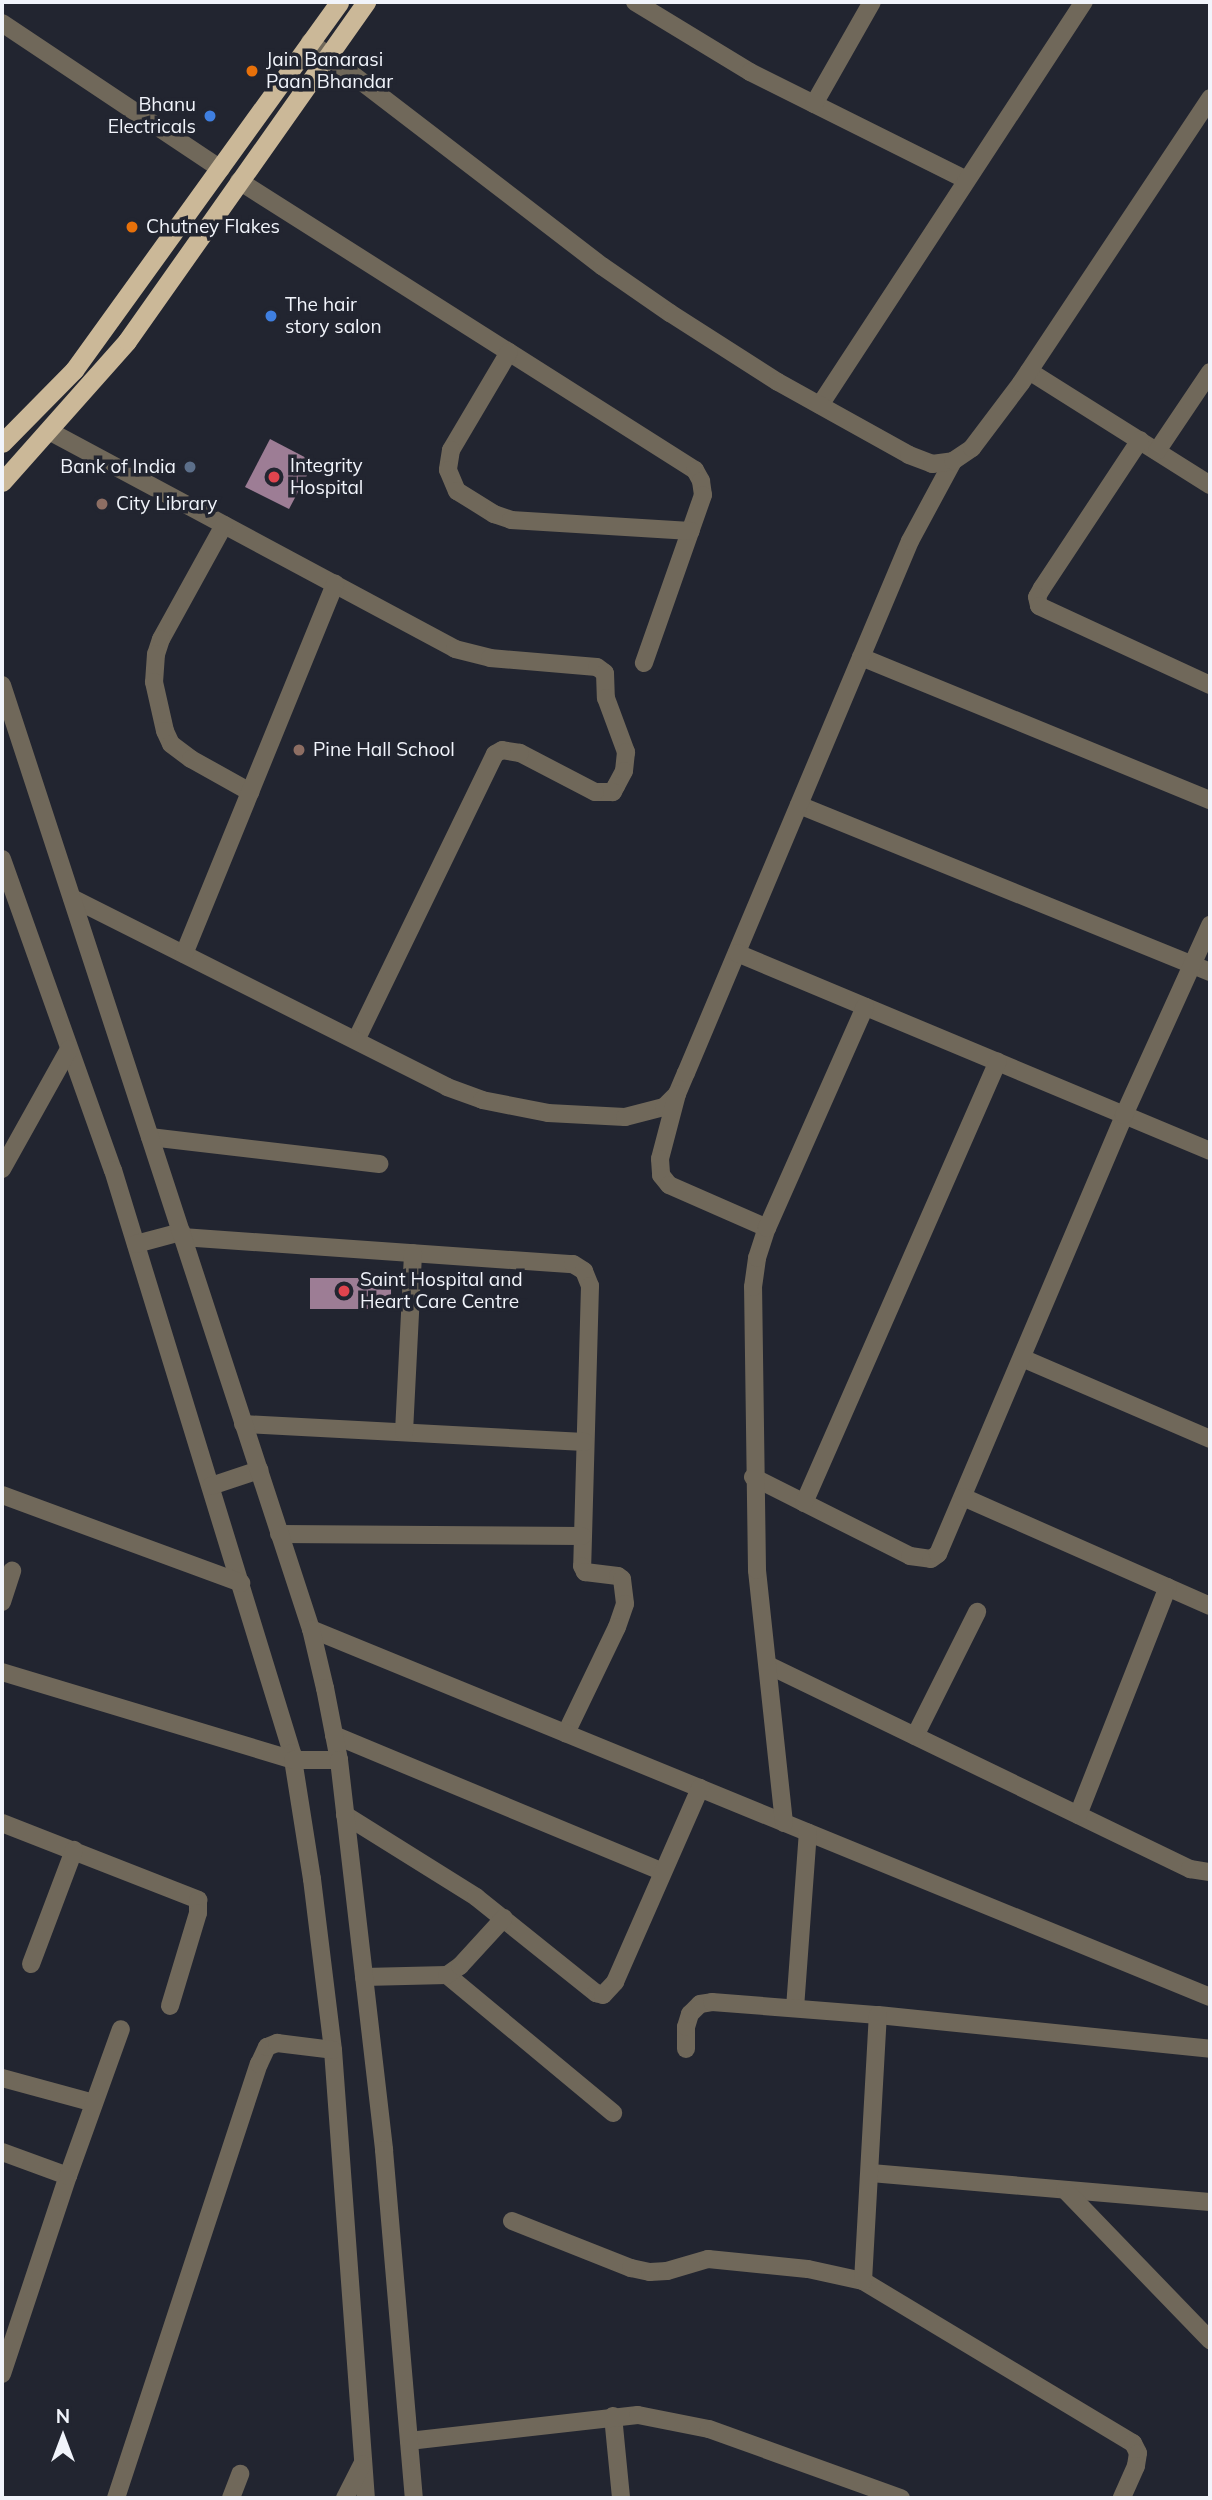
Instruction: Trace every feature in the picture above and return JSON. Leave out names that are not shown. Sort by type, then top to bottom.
[{"type":"highway","points":[[2,443],[74,370],[339,2]]},
{"type":"highway","points":[[2,482],[135,330],[366,2]]},
{"type":"street","points":[[635,2],[653,7],[750,72],[965,179]]},
{"type":"street","points":[[814,104],[872,2]]},
{"type":"street","points":[[820,405],[965,179],[1084,2]]},
{"type":"street","points":[[2,23],[221,169]]},
{"type":"street","points":[[310,42],[603,266],[721,346],[909,455],[932,464],[953,461],[972,448],[1029,371],[1210,98]]},
{"type":"street","points":[[239,181],[695,470],[701,481],[703,495],[644,663]]},
{"type":"street","points":[[509,352],[451,450],[448,470],[457,491],[494,514],[511,520],[691,531]]},
{"type":"street","points":[[1029,371],[1210,485]]},
{"type":"street","points":[[1157,451],[1210,372]]},
{"type":"street","points":[[49,431],[454,649],[490,657],[603,670],[606,698],[626,752],[624,771],[616,786],[605,793],[595,792],[520,753],[502,750],[495,754],[356,1040]]},
{"type":"street","points":[[1140,440],[1042,587],[1037,597],[1039,606],[1210,685]]},
{"type":"street","points":[[767,1228],[669,1185],[660,1175],[660,1159],[677,1094],[910,541],[953,461]]},
{"type":"street","points":[[224,525],[161,639],[156,654],[154,682],[164,730],[171,744],[184,755],[250,792]]},
{"type":"street","points":[[184,954],[335,584]]},
{"type":"street","points":[[861,657],[1210,800]]},
{"type":"street","points":[[2,685],[150,1137],[177,1235],[243,1424],[252,1473],[279,1534],[310,1629],[334,1735],[332,1759],[345,1815],[384,2150],[414,2498]]},
{"type":"street","points":[[799,805],[1210,972]]},
{"type":"street","points":[[2,859],[7,894],[142,1242],[216,1484],[241,1583],[299,1760],[332,2050],[366,2498]]},
{"type":"street","points":[[72,898],[447,1087],[513,1107],[625,1117],[664,1107],[677,1094]]},
{"type":"street","points":[[753,1476],[921,1560],[931,1559],[938,1554],[1124,1115],[1210,925]]},
{"type":"street","points":[[737,953],[1210,1151]]},
{"type":"street","points":[[785,1823],[757,1570],[753,1476],[753,1287],[757,1258],[767,1228],[865,1007]]},
{"type":"street","points":[[2,1169],[69,1049]]},
{"type":"street","points":[[804,1503],[998,1062]]},
{"type":"street","points":[[150,1137],[379,1164]]},
{"type":"street","points":[[142,1242],[177,1235],[573,1264],[584,1271],[590,1286],[582,1566],[585,1572],[618,1576],[625,1585],[625,1604],[617,1627],[566,1734]]},
{"type":"street","points":[[404,1432],[413,1253]]},
{"type":"street","points":[[1022,1358],[1210,1439]]},
{"type":"street","points":[[243,1424],[585,1441]]},
{"type":"street","points":[[216,1484],[252,1473]]},
{"type":"street","points":[[2,1495],[241,1583]]},
{"type":"street","points":[[963,1497],[1210,1606]]},
{"type":"street","points":[[279,1534],[582,1536]]},
{"type":"street","points":[[2,1602],[12,1572]]},
{"type":"street","points":[[1078,1815],[1168,1587]]},
{"type":"street","points":[[915,1737],[977,1612]]},
{"type":"street","points":[[310,1629],[1210,1997]]},
{"type":"street","points":[[768,1665],[1190,1869],[1210,1872]]},
{"type":"street","points":[[2,1672],[299,1760],[332,1759]]},
{"type":"street","points":[[334,1735],[663,1872]]},
{"type":"street","points":[[345,1815],[439,1872],[504,1918],[596,1993],[603,1995],[615,1982],[700,1788]]},
{"type":"street","points":[[2,1823],[198,1900],[198,1913],[170,2006]]},
{"type":"street","points":[[794,2008],[808,1832]]},
{"type":"street","points":[[31,1964],[74,1850]]},
{"type":"street","points":[[364,1977],[447,1975],[460,1966],[504,1918]]},
{"type":"street","points":[[447,1975],[613,2113]]},
{"type":"street","points":[[685,2049],[685,2027],[690,2014],[700,2004],[712,2002],[878,2015],[1210,2049]]},
{"type":"street","points":[[863,2281],[878,2015]]},
{"type":"street","points":[[2,2374],[68,2176],[121,2029]]},
{"type":"street","points":[[116,2498],[259,2064],[267,2048],[277,2043],[332,2050]]},
{"type":"street","points":[[2,2078],[94,2103]]},
{"type":"street","points":[[2,2152],[68,2176]]},
{"type":"street","points":[[871,2173],[1210,2202]]},
{"type":"street","points":[[1065,2190],[1210,2340]]},
{"type":"street","points":[[512,2221],[631,2268],[650,2272],[667,2271],[708,2259],[808,2269],[863,2281],[1133,2443],[1138,2453],[1136,2466],[1122,2498]]},
{"type":"street","points":[[409,2441],[614,2416],[666,2419],[709,2429],[901,2498]]},
{"type":"street","points":[[614,2416],[621,2498]]},
{"type":"street","points":[[345,2498],[362,2463]]},
{"type":"street","points":[[231,2498],[240,2474]]},
{"type":"building","points":[[270,439],[314,462],[289,509],[245,487]]},
{"type":"building","points":[[310,1278],[391,1278],[391,1309],[310,1309]]},
{"type":"place","name":"Jain Banarasi Paan Bhandar","points":[[252,71]]},
{"type":"place","name":"Bhanu Electricals","points":[[210,116]]},
{"type":"place","name":"Chutney Flakes","points":[[132,227]]},
{"type":"place","name":"The hair story salon","points":[[271,316]]},
{"type":"place","name":"Bank of India","points":[[190,467]]},
{"type":"place","name":"Integrity Hospital","points":[[274,477]]},
{"type":"place","name":"City Library","points":[[102,504]]},
{"type":"place","name":"Pine Hall School","points":[[299,750]]},
{"type":"place","name":"Saint Hospital and Heart Care Centre","points":[[344,1291]]}]
